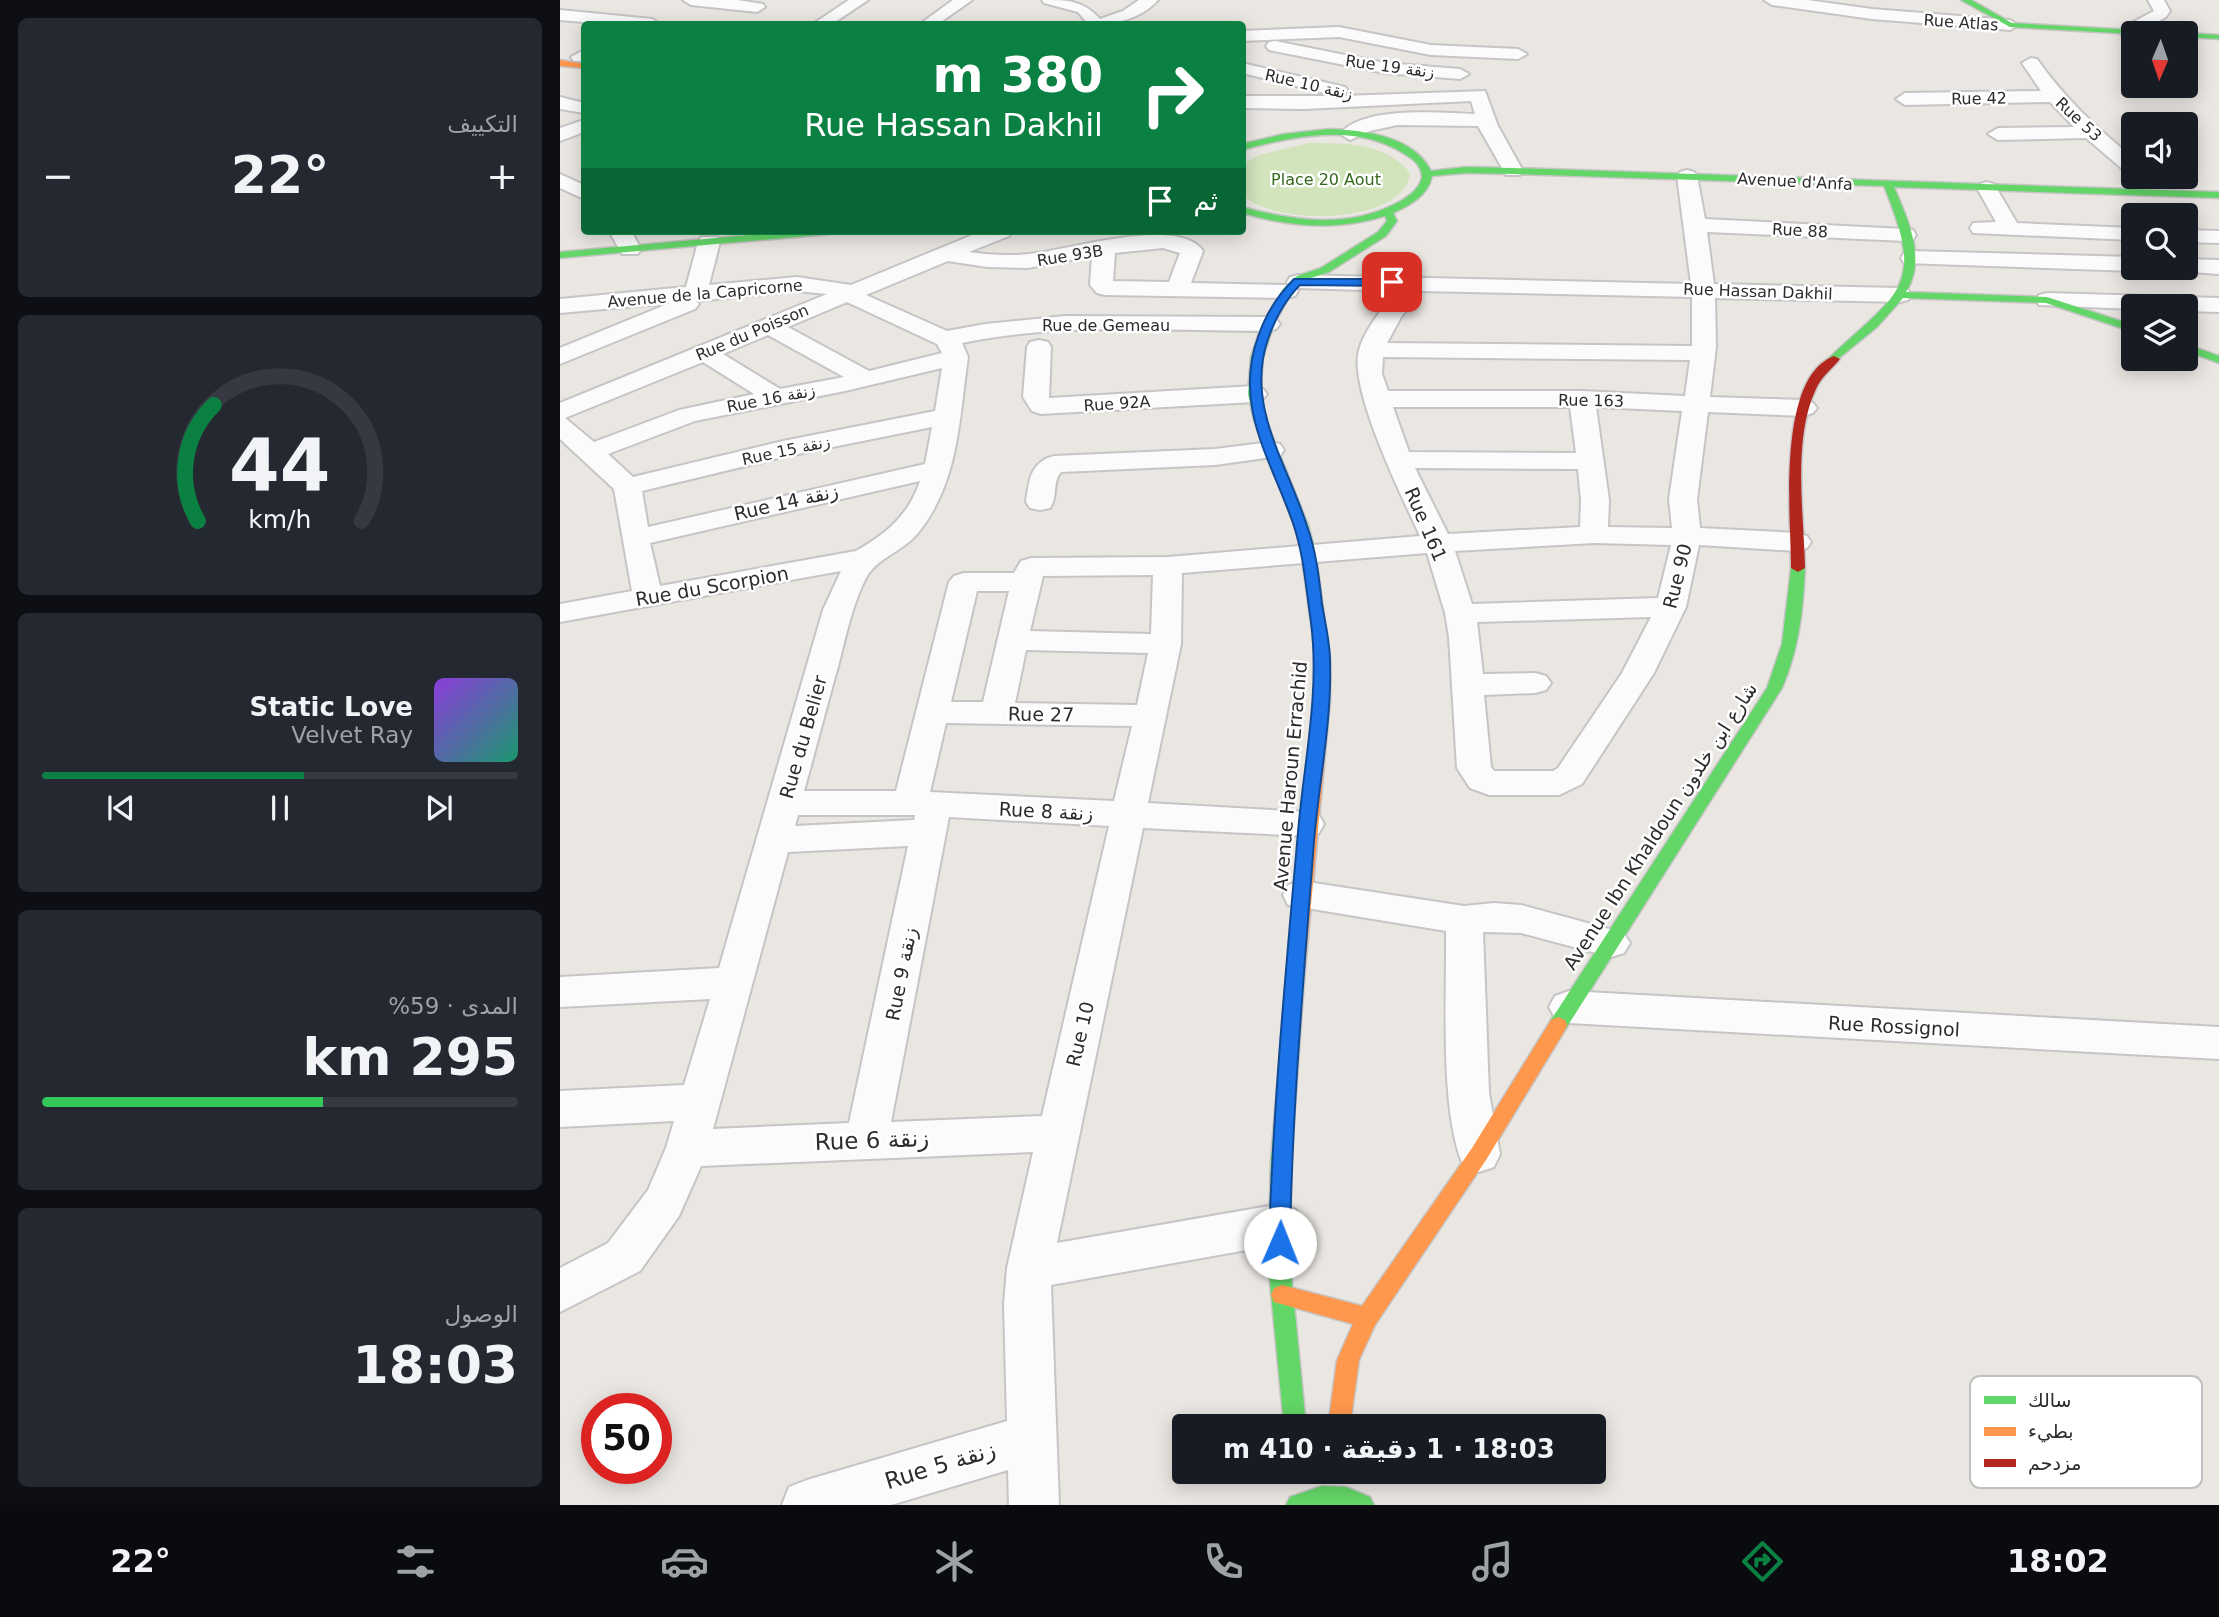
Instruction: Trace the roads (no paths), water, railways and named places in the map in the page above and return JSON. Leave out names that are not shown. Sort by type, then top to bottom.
[{"type":"street","points":[[826,21],[860,0]]},
{"type":"street","points":[[932,21],[964,0]]},
{"type":"street","points":[[1050,0],[1086,10],[1094,21]]},
{"type":"street","points":[[1109,21],[1129,14],[1150,0]]},
{"type":"street","name":"Rue Atlas","points":[[1772,0],[1850,12],[2121,32]]},
{"type":"street","points":[[1965,0],[2010,25]]},
{"type":"street","points":[[2148,21],[2160,14],[2161,7],[2156,0]]},
{"type":"street","points":[[649,21],[682,4],[757,7]]},
{"type":"street","points":[[560,15],[615,21]]},
{"type":"street","points":[[1246,38],[1339,32],[1431,50],[1518,54]]},
{"type":"street","points":[[2198,36],[2219,37]]},
{"type":"street","name":"Rue 19 زنقة","points":[[1246,39],[1385,68],[1484,75],[1479,95]]},
{"type":"street","points":[[560,55],[581,59]]},
{"type":"street","points":[[560,62],[581,59]]},
{"type":"street","name":"Rue 53","points":[[2031,63],[2053,96],[2121,158]]},
{"type":"street","name":"Rue 10 زنقة","points":[[1246,69],[1376,100]]},
{"type":"street","points":[[1479,95],[1485,120],[1513,171]]},
{"type":"street","name":"Rue 10 زنقة","points":[[1246,102],[1285,104],[1479,95]]},
{"type":"street","name":"Rue 42","points":[[1905,99],[2053,96]]},
{"type":"street","points":[[560,103],[581,107]]},
{"type":"street","points":[[1350,134],[1364,126],[1385,121],[1485,120]]},
{"type":"street","points":[[560,136],[581,127]]},
{"type":"street","points":[[1998,134],[2091,132]]},
{"type":"street","name":"Avenue d'Anfa","points":[[1246,145],[1292,134],[1350,134],[1379,139],[1402,148],[1419,159],[1465,170]]},
{"type":"street","points":[[560,136],[581,144]]},
{"type":"street","points":[[1246,211],[1304,230],[1387,211],[1418,194],[1425,184],[1427,174],[1419,159]]},
{"type":"street","name":"Avenue d'Anfa","points":[[1427,174],[1465,170],[1513,171],[2219,195]]},
{"type":"street","name":"Rue 90","points":[[1482,780],[1503,785],[1551,784],[1559,783],[1570,776],[1638,673],[1671,607],[1681,554],[1688,537],[1683,516],[1683,499],[1694,402],[1703,353],[1705,315],[1687,176]]},
{"type":"street","points":[[560,180],[581,191]]},
{"type":"street","points":[[1888,185],[1912,258],[2121,264]]},
{"type":"street","points":[[1987,188],[2010,229]]},
{"type":"street","points":[[1296,258],[1296,284],[1333,266],[1382,234],[1392,220],[1387,211]]},
{"type":"street","name":"Rue 88","points":[[1695,225],[1905,235]]},
{"type":"street","points":[[1981,228],[2121,234]]},
{"type":"street","points":[[560,255],[625,240],[709,243],[773,235]]},
{"type":"street","points":[[935,235],[945,253]]},
{"type":"street","name":"Rue du Poisson","points":[[560,412],[991,235]]},
{"type":"street","points":[[2198,236],[2219,237]]},
{"type":"street","name":"Rue 93B","points":[[945,253],[974,259],[1028,261],[1104,249],[1139,237],[1188,246],[1191,257],[1177,291]]},
{"type":"street","points":[[560,357],[706,293],[709,243]]},
{"type":"street","name":"Rue Hassan Dakhil","points":[[1104,249],[1102,287],[1177,291],[1296,284],[1416,283],[2219,305]]},
{"type":"street","name":"Avenue Ibn Khaldoun شارع ابن خلدون","points":[[1341,1414],[1348,1360],[1367,1318],[1479,1154],[1569,1007],[1757,718],[1777,681],[1791,640],[1797,542],[1796,503],[1804,408],[1811,387],[1821,372],[1900,295],[1909,276],[1912,258]]},
{"type":"street","points":[[2198,266],[2219,267]]},
{"type":"street","points":[[1416,283],[1382,327],[1371,350],[1703,353]]},
{"type":"street","name":"Avenue de la Capricorne","points":[[564,307],[805,284],[835,287],[849,292]]},
{"type":"street","name":"Avenue Haroun Errachid","points":[[1295,1414],[1282,1295],[1281,1160],[1307,824],[1322,700],[1323,659],[1309,555],[1301,525],[1259,420],[1254,394],[1256,356],[1268,324],[1296,284]]},
{"type":"street","points":[[849,292],[865,304],[950,348]]},
{"type":"street","points":[[2047,300],[2121,325]]},
{"type":"street","name":"Rue de Gemeau","points":[[950,348],[973,332],[1050,323],[1268,324]]},
{"type":"street","points":[[768,326],[866,379]]},
{"type":"street","name":"Rue 92A","points":[[1039,347],[1036,397],[1041,406],[1254,394]]},
{"type":"street","name":"Rue 16 زنقة","points":[[590,452],[671,419],[866,379],[950,348]]},
{"type":"street","name":"Rue du Belier","points":[[560,1291],[624,1257],[664,1202],[687,1148],[838,610],[850,579],[864,558],[892,542],[906,528],[929,496],[938,469],[950,348]]},
{"type":"street","name":"Rue 161","points":[[1371,350],[1370,374],[1377,399],[1398,460],[1438,544],[1460,613],[1474,768],[1482,780]]},
{"type":"street","points":[[2198,351],[2217,358]]},
{"type":"street","points":[[706,353],[771,398],[783,449]]},
{"type":"street","name":"Rue 163","points":[[1377,399],[1582,399],[1804,408]]},
{"type":"street","points":[[1582,399],[1595,500],[1594,535]]},
{"type":"street","name":"Rue 15 زنقة","points":[[627,486],[783,449],[945,417]]},
{"type":"street","points":[[560,425],[627,486],[632,501],[635,538],[648,597]]},
{"type":"street","points":[[1040,502],[1044,475],[1054,464],[1215,457],[1271,450]]},
{"type":"street","points":[[741,459],[751,509]]},
{"type":"street","points":[[1398,460],[1589,461]]},
{"type":"street","name":"Rue 14 زنقة","points":[[635,538],[751,509],[938,469]]},
{"type":"street","points":[[997,712],[1031,567],[1168,566],[1438,544],[1594,535],[1738,537],[1797,542]]},
{"type":"street","name":"Rue du Scorpion","points":[[560,613],[864,558]]},
{"type":"street","name":"Rue 10","points":[[1034,1505],[1027,1304],[1029,1268],[1166,644],[1168,566]]},
{"type":"street","name":"Rue 9 زنقة","points":[[866,1140],[896,1000],[924,814],[932,712],[964,582],[1026,582]]},
{"type":"street","points":[[1460,613],[1671,607]]},
{"type":"street","points":[[1013,640],[1166,644]]},
{"type":"street","points":[[1468,685],[1535,683]]},
{"type":"street","name":"Rue 27","points":[[932,712],[1151,716]]},
{"type":"street","name":"Rue 8 زنقة","points":[[785,803],[924,814],[1129,815],[1307,824]]},
{"type":"street","points":[[775,839],[924,814]]},
{"type":"street","points":[[1301,895],[1464,920],[1494,917],[1521,919],[1611,943]]},
{"type":"street","points":[[1464,920],[1469,1093],[1479,1154]]},
{"type":"street","points":[[560,992],[733,982]]},
{"type":"street","name":"Rue Rossignol","points":[[1569,1007],[2219,1043]]},
{"type":"street","points":[[560,1109],[698,1102]]},
{"type":"street","name":"Rue 6 زنقة","points":[[687,1148],[1057,1133]]},
{"type":"street","points":[[1029,1268],[1280,1224]]},
{"type":"street","points":[[1282,1295],[1367,1318]]},
{"type":"street","name":"Rue 5 زنقة","points":[[807,1505],[1033,1438]]},
{"type":"street","points":[[1302,1484],[1301,1503],[1331,1490],[1362,1505]]},
{"type":"park label","name":"Place 20 Aout","points":[[1326,179]]}]
